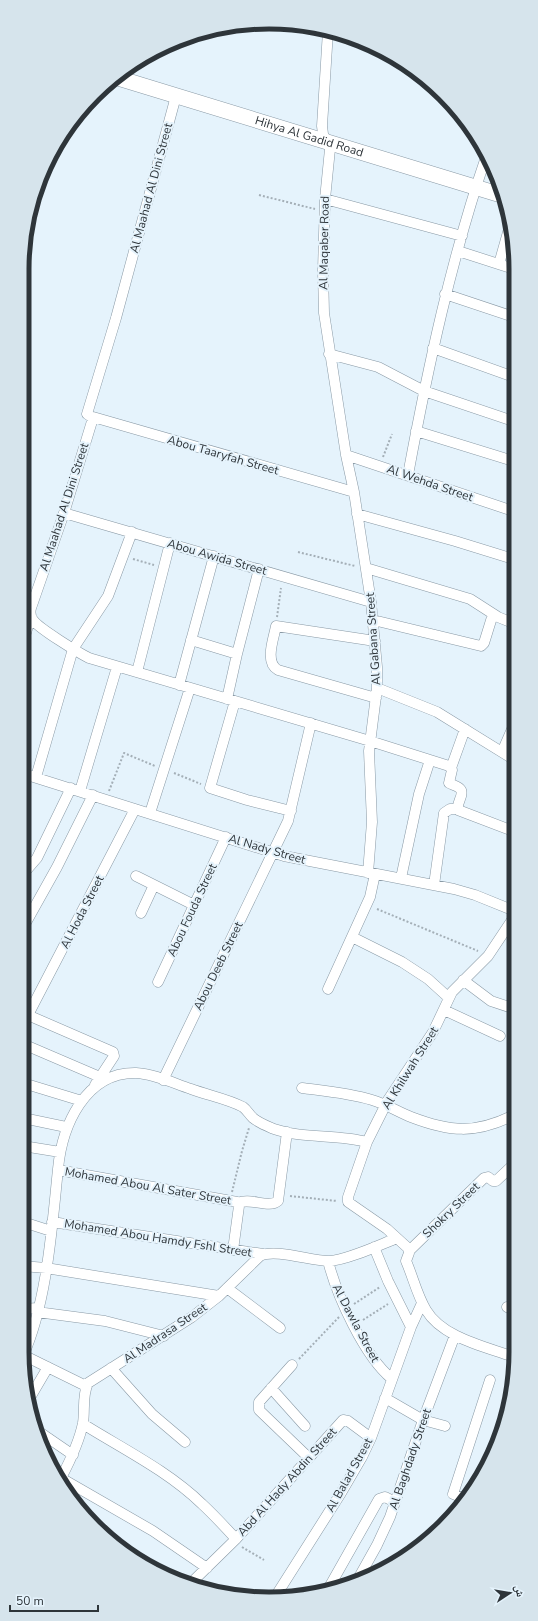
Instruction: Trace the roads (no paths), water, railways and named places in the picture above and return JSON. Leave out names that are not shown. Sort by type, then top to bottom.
[{"type":"main road","name":"Hihya Al Gadid Road","points":[[123,79],[496,193]]},
{"type":"street","name":"Al Maqaber Road","points":[[328,36],[322,126],[323,134],[330,152],[324,199],[323,292],[329,354],[346,455]]},
{"type":"street","name":"Al Maahad Al Dini Street","points":[[29,623],[31,608],[64,513],[93,417],[87,414],[116,318],[176,96]]},
{"type":"street","points":[[408,475],[445,294],[484,163]]},
{"type":"street","points":[[324,199],[462,236]]},
{"type":"street","points":[[499,264],[507,237]]},
{"type":"street","points":[[458,251],[509,267]]},
{"type":"street","points":[[445,294],[509,315]]},
{"type":"street","points":[[434,348],[509,375]]},
{"type":"street","points":[[329,354],[378,367],[424,391],[509,420]]},
{"type":"street","name":"Abou Taaryfah Street","points":[[93,417],[354,492]]},
{"type":"street","points":[[416,431],[509,461]]},
{"type":"street","name":"Al Wehda Street","points":[[346,455],[509,510]]},
{"type":"street","name":"Al Gabana Street","points":[[328,989],[372,890],[370,740],[377,693],[375,641],[366,568],[354,492],[346,455]]},
{"type":"street","name":"Abou Awida Street","points":[[64,513],[371,602]]},
{"type":"street","points":[[357,514],[509,558]]},
{"type":"street","points":[[36,777],[73,648],[108,596],[132,532]]},
{"type":"street","points":[[137,672],[170,543]]},
{"type":"street","points":[[179,685],[214,556]]},
{"type":"street","points":[[366,568],[470,599],[493,614],[509,621]]},
{"type":"street","points":[[259,569],[237,654],[231,700],[210,788],[247,800],[291,811]]},
{"type":"street","points":[[373,620],[481,646],[484,643],[493,614]]},
{"type":"street","points":[[31,616],[36,624],[89,658],[370,740],[449,766],[451,768]]},
{"type":"street","points":[[375,641],[276,626],[270,660],[274,668],[423,705],[509,756]]},
{"type":"street","points":[[191,640],[237,654]]},
{"type":"street","points":[[29,867],[37,858],[76,790],[116,667]]},
{"type":"street","points":[[150,813],[190,688]]},
{"type":"street","name":"Abou Deeb Street","points":[[163,1080],[273,853],[291,811],[311,723]]},
{"type":"street","points":[[458,809],[457,806],[461,792],[460,788],[449,783],[451,768],[465,729]]},
{"type":"street","points":[[502,752],[509,736]]},
{"type":"street","points":[[401,878],[418,801],[430,760]]},
{"type":"street","name":"Al Nady Street","points":[[29,775],[273,853],[434,885],[474,895],[509,909]]},
{"type":"street","points":[[29,916],[57,867],[93,795]]},
{"type":"street","name":"Al Hoda Street","points":[[29,1008],[135,809]]},
{"type":"street","points":[[434,885],[444,813],[450,809],[458,809],[459,811],[509,830]]},
{"type":"street","name":"Abou Fouda Street","points":[[158,982],[226,838]]},
{"type":"street","points":[[136,876],[194,905]]},
{"type":"street","points":[[141,912],[154,885]]},
{"type":"street","name":"Al Khilwah Street","points":[[397,1238],[348,1202],[348,1197],[367,1142],[386,1105],[427,1042],[444,1010],[448,998],[463,980],[488,956],[509,924]]},
{"type":"street","points":[[352,937],[402,962],[428,979],[448,998]]},
{"type":"street","points":[[463,980],[491,1001],[509,1007]]},
{"type":"street","points":[[444,1010],[500,1036]]},
{"type":"street","points":[[29,1015],[112,1051],[114,1056],[91,1091],[82,1101],[66,1127],[60,1152],[56,1198],[46,1268],[38,1310],[29,1339]]},
{"type":"street","points":[[29,1047],[100,1077]]},
{"type":"street","points":[[91,1091],[106,1080],[125,1074],[144,1074],[241,1106],[247,1110],[253,1118],[268,1127],[286,1132],[367,1142]]},
{"type":"street","points":[[29,1085],[82,1101]]},
{"type":"street","points":[[302,1088],[358,1096],[386,1105],[412,1117],[458,1129],[482,1128],[494,1125],[509,1118]]},
{"type":"street","points":[[29,1119],[66,1127]]},
{"type":"street","points":[[234,1201],[247,1200],[274,1204],[278,1201],[286,1132]]},
{"type":"street","points":[[29,1147],[60,1152]]},
{"type":"street","name":"Shokry Street","points":[[409,1251],[484,1178],[488,1177],[496,1181],[509,1169]]},
{"type":"street","name":"Mohamed Abou Al Sater Street","points":[[58,1170],[234,1201],[233,1250]]},
{"type":"street","name":"Mohamed Abou Hamdy Fshl Street","points":[[29,1223],[263,1254]]},
{"type":"street","points":[[263,1254],[297,1256],[328,1261],[341,1258],[397,1238],[409,1251],[406,1261],[422,1303],[435,1322],[455,1335],[509,1355]]},
{"type":"street","points":[[374,1247],[388,1281],[411,1327]]},
{"type":"street","name":"Al Madrasa Street","points":[[86,1386],[90,1381],[164,1336],[192,1317],[219,1296],[263,1254]]},
{"type":"street","name":"Al Dawla Street","points":[[328,1261],[338,1293],[346,1309],[375,1361],[392,1379]]},
{"type":"street","points":[[29,1267],[46,1268],[219,1296]]},
{"type":"street","points":[[227,1288],[280,1328]]},
{"type":"street","name":"Al Balad Street","points":[[280,1591],[352,1475],[371,1438],[411,1327],[422,1303]]},
{"type":"street","points":[[29,1309],[104,1321],[164,1336]]},
{"type":"street","points":[[29,1329],[33,1328]]},
{"type":"street","name":"Al Baghdady Street","points":[[361,1574],[384,1531],[455,1335]]},
{"type":"street","points":[[29,1358],[86,1386],[82,1424],[73,1455],[63,1475]]},
{"type":"street","points":[[292,1365],[259,1402],[259,1410],[309,1458]]},
{"type":"street","points":[[33,1393],[48,1367]]},
{"type":"street","points":[[111,1368],[147,1408],[185,1442]]},
{"type":"street","points":[[460,1497],[450,1494],[490,1380]]},
{"type":"street","points":[[271,1388],[305,1426]]},
{"type":"street","points":[[385,1398],[423,1420],[445,1426]]},
{"type":"street","name":"Abd Al Hady Abdin Street","points":[[194,1580],[235,1541],[343,1420],[348,1420],[371,1438]]},
{"type":"street","points":[[82,1424],[164,1474],[188,1492],[202,1503],[235,1541]]},
{"type":"street","points":[[44,1435],[73,1455]]},
{"type":"street","points":[[67,1481],[153,1531],[207,1568]]},
{"type":"street","points":[[331,1584],[379,1499],[385,1497],[395,1502]]}]
